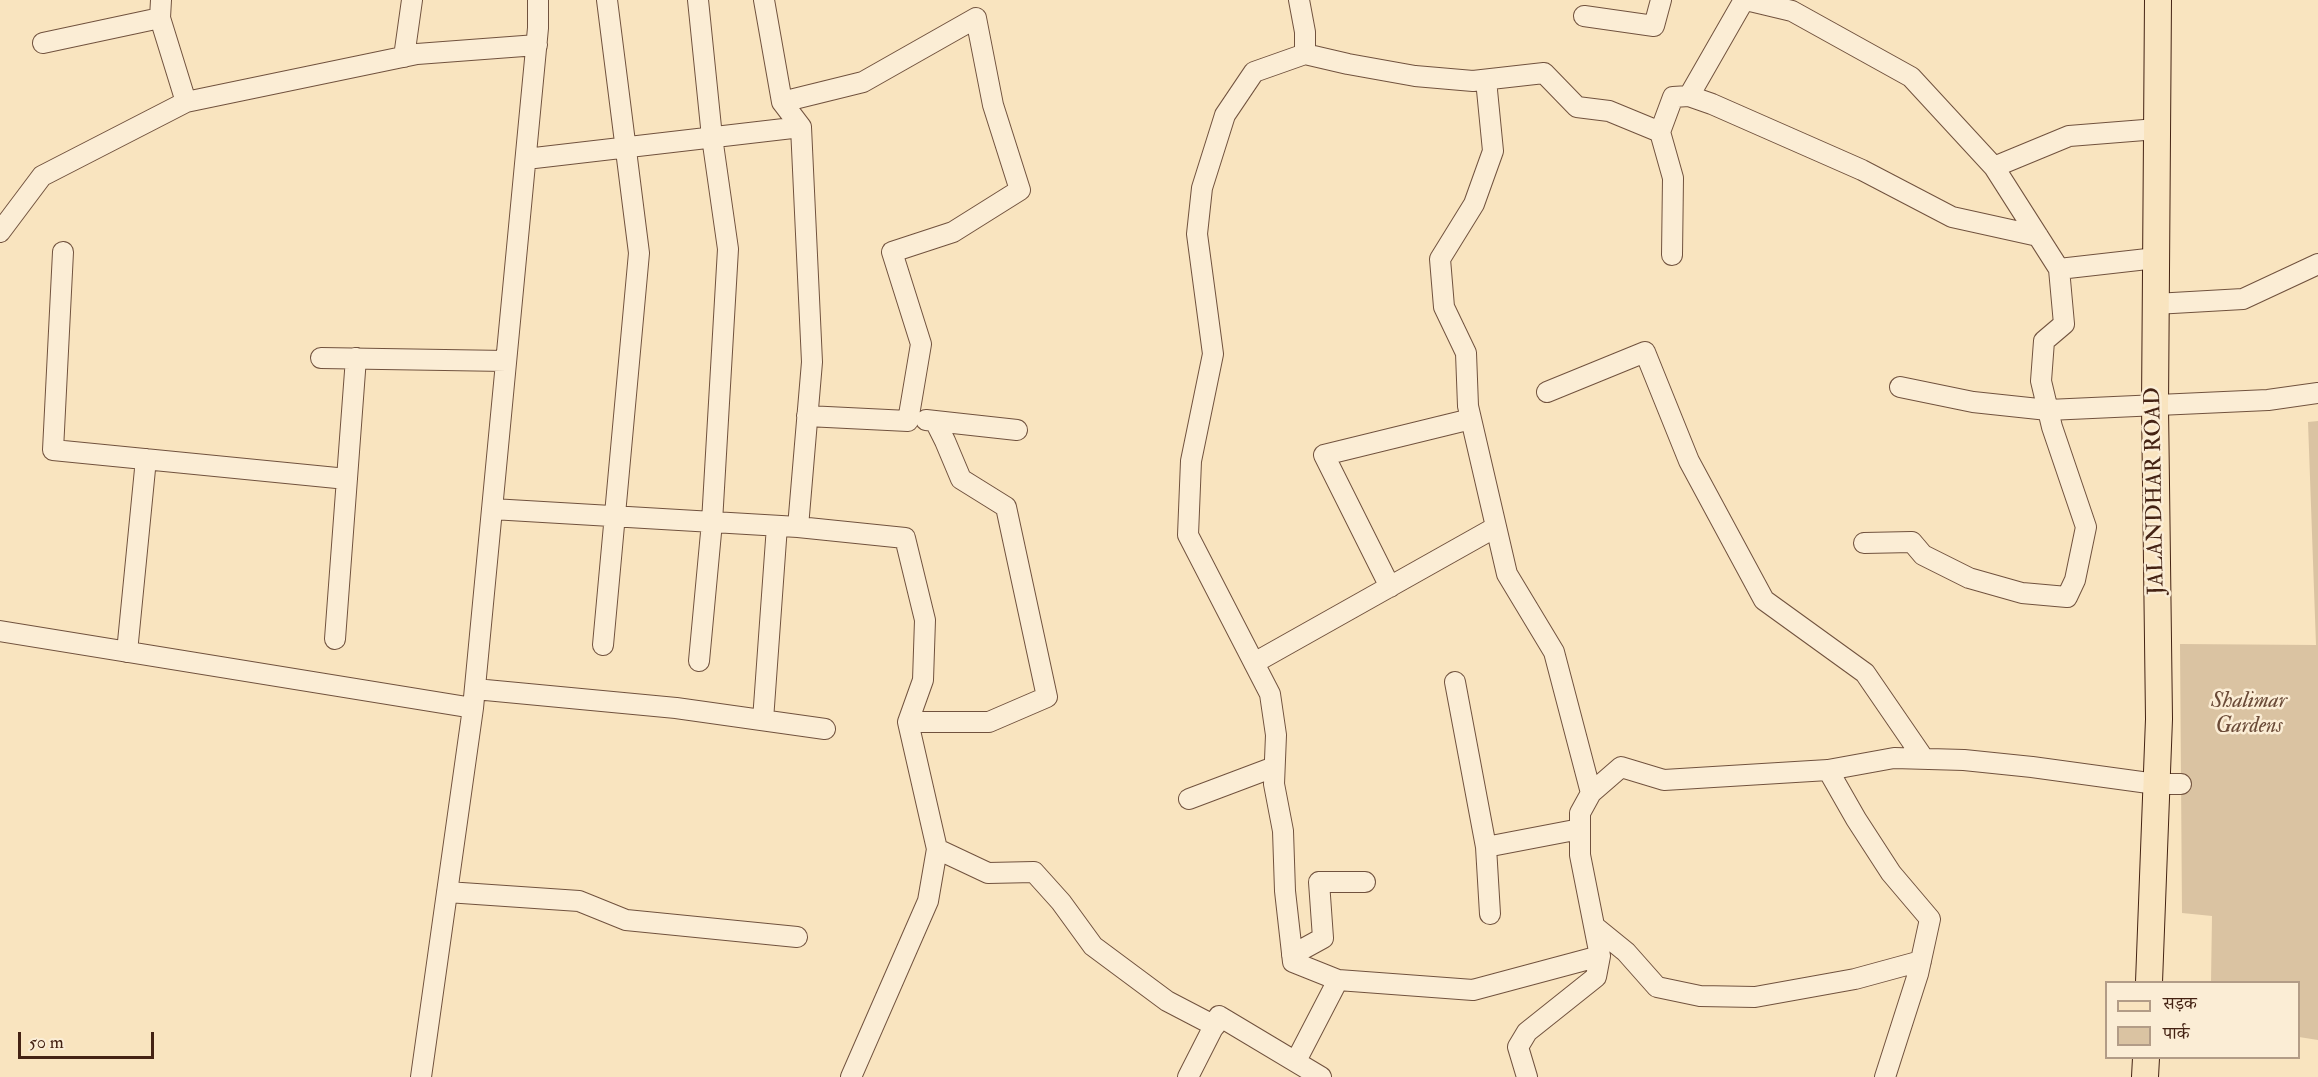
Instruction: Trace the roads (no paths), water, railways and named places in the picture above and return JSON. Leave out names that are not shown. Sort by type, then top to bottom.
[{"type":"main road","name":"JALANDHAR ROAD","points":[[2149,981],[2169,784],[2159,718],[2154,406],[2158,0]]},
{"type":"main road","points":[[2145,1077],[2146,1059]]},
{"type":"street","points":[[404,57],[412,0]]},
{"type":"street","points":[[420,1077],[474,699],[537,45],[537,0]]},
{"type":"street","points":[[603,645],[639,253],[607,0]]},
{"type":"street","points":[[698,0],[712,137],[728,249],[712,522],[699,661]]},
{"type":"street","points":[[764,0],[782,102],[801,127],[812,362],[798,527]]},
{"type":"street","points":[[1299,0],[1305,32],[1305,54]]},
{"type":"street","points":[[1584,16],[1654,26],[1661,0]]},
{"type":"street","points":[[1689,96],[1745,0],[1792,11],[1911,77],[1994,167],[2059,269],[2064,324],[2044,341],[2041,381],[2048,410],[2086,527],[2075,580],[2067,597],[2022,593],[1970,578],[1923,555],[1912,542],[1864,543]]},
{"type":"street","points":[[43,43],[160,9],[186,102]]},
{"type":"street","points":[[782,102],[863,82],[976,18],[993,105],[1020,190],[953,232],[892,252],[921,344],[908,421],[807,416]]},
{"type":"street","points":[[0,232],[42,176],[186,102],[404,57],[537,45]]},
{"type":"street","points":[[1600,956],[1473,990],[1338,980],[1293,962],[1285,891],[1283,831],[1274,784],[1276,735],[1270,694],[1188,535],[1191,461],[1213,354],[1197,234],[1202,188],[1225,115],[1254,72],[1305,54],[1415,76],[1473,81],[1544,73],[1577,106],[1609,111],[1660,132]]},
{"type":"street","points":[[1486,80],[1493,151],[1474,204],[1440,259],[1444,307],[1466,353],[1468,406],[1507,574],[1554,652],[1591,793]]},
{"type":"street","points":[[1672,255],[1673,178],[1660,132],[1673,97],[1689,96],[1862,170],[1952,218],[2038,236]]},
{"type":"street","points":[[526,159],[801,127]]},
{"type":"street","points":[[1994,167],[2069,136],[2157,129]]},
{"type":"street","points":[[63,252],[53,450],[347,479]]},
{"type":"street","points":[[2059,269],[2156,258]]},
{"type":"street","points":[[2155,304],[2243,299],[2318,264]]},
{"type":"street","points":[[1547,392],[1645,352],[1689,461],[1764,600],[1865,673],[1924,759]]},
{"type":"street","points":[[321,358],[506,361]]},
{"type":"street","points":[[335,639],[356,358]]},
{"type":"street","points":[[1900,387],[1973,402],[2048,410],[2268,400],[2318,393]]},
{"type":"street","points":[[908,418],[1017,430]]},
{"type":"street","points":[[1390,587],[1324,455],[1471,419]]},
{"type":"street","points":[[908,722],[989,722],[1047,697],[1006,507],[961,479],[935,421]]},
{"type":"street","points":[[127,652],[146,459]]},
{"type":"street","points":[[492,508],[798,527],[905,538],[925,620],[923,680],[908,722],[937,849],[928,901],[851,1077]]},
{"type":"street","points":[[763,720],[777,526]]},
{"type":"street","points":[[1254,663],[1496,527]]},
{"type":"street","points":[[0,631],[127,652],[474,699],[676,708],[825,729]]},
{"type":"street","points":[[1455,682],[1486,847],[1490,914]]},
{"type":"street","points":[[1527,1077],[1518,1047],[1527,1032],[1596,977],[1600,956],[1580,855],[1580,813],[1591,793],[1621,767],[1664,780],[1828,770],[1894,758],[1964,760],[2032,766],[2169,784]]},
{"type":"street","points":[[1189,799],[1275,767]]},
{"type":"street","points":[[1828,770],[1891,873],[1930,919],[1921,962],[1885,1077]]},
{"type":"street","points":[[1486,847],[1580,829]]},
{"type":"street","points":[[937,849],[987,873],[1034,872],[1061,902],[1094,946],[1167,1001],[1215,1026]]},
{"type":"street","points":[[1292,955],[1323,938],[1319,882],[1365,882]]},
{"type":"street","points":[[447,892],[579,902],[626,920],[797,937]]},
{"type":"street","points":[[1594,926],[1626,952],[1657,987],[1700,996],[1755,997],[1855,979],[1921,962]]},
{"type":"street","points":[[1296,1060],[1338,980]]},
{"type":"street","points":[[1188,1077],[1219,1016],[1321,1077]]},
{"type":"park label","name":"Shalimar Gardens","points":[[2249,714]]}]
